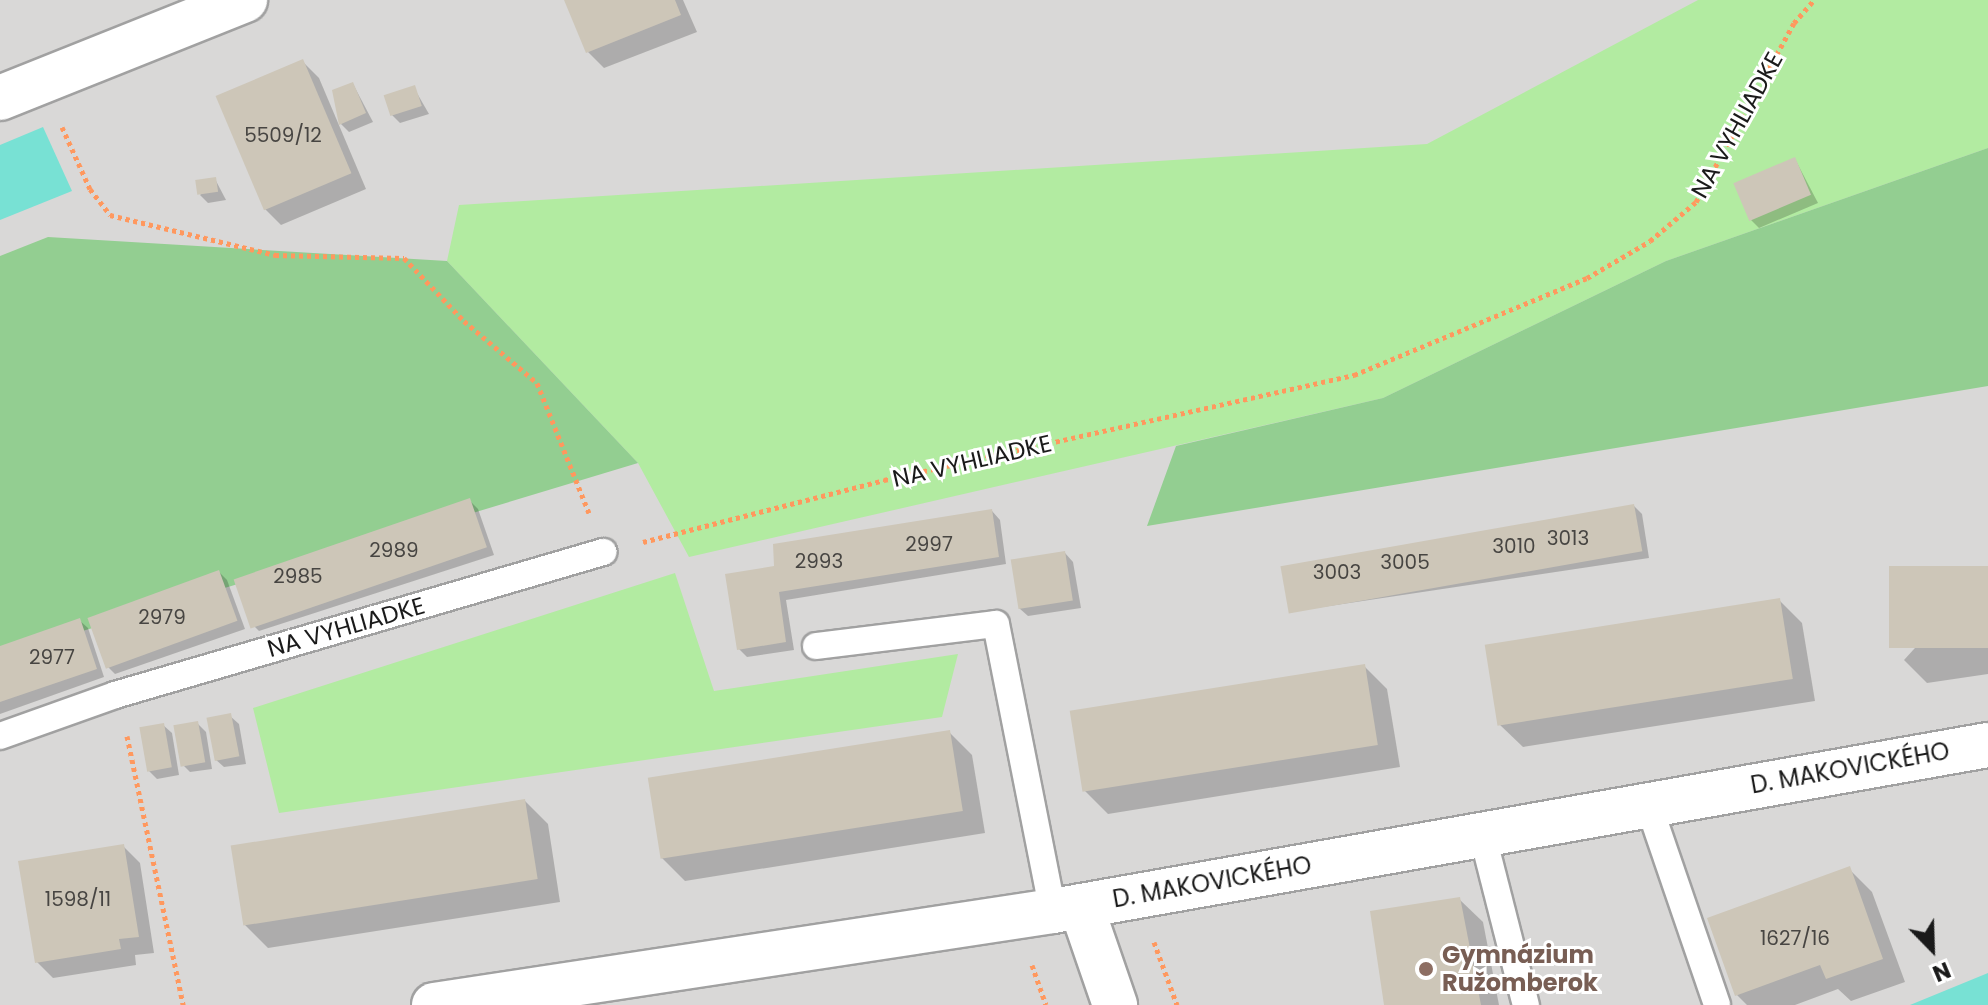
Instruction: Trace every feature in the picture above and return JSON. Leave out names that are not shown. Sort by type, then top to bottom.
[{"type":"street","points":[[0,98],[245,0]]},
{"type":"street","name":"D. MAKOVICKÉHO","points":[[434,1005],[1067,908],[1988,745]]},
{"type":"street","points":[[1067,908],[1115,1005]]},
{"type":"lane","name":"NA VYHLIADKE","points":[[0,736],[115,695],[603,552]]},
{"type":"lane","points":[[816,646],[996,624],[1067,908]]},
{"type":"lane","points":[[1648,803],[1717,1005]]},
{"type":"lane","points":[[1482,833],[1526,1005]]},
{"type":"path","name":"NA VYHLIADKE","points":[[603,552],[884,480],[1354,375],[1587,278],[1650,241],[1696,202],[1794,23],[1814,0]]},
{"type":"path","points":[[42,81],[90,189],[110,215],[275,255],[404,258],[464,321],[537,383],[603,552]]},
{"type":"path","points":[[115,695],[183,1005]]},
{"type":"path","points":[[1151,935],[1177,1005]]},
{"type":"shaded area","points":[[0,0],[1988,0],[1988,1005],[0,1005]]},
{"type":"shaded area","points":[[43,127],[72,191],[0,220],[0,145]]},
{"type":"shaded area","points":[[1988,973],[1988,1005],[1910,1005]]},
{"type":"green space","points":[[1698,0],[1988,0],[1988,148],[1666,261],[1383,398],[689,557],[638,463],[447,261],[459,205],[1427,144]]},
{"type":"green space","points":[[1988,148],[1988,386],[1147,526],[1176,446],[1383,398],[1666,261]]},
{"type":"green space","points":[[48,237],[447,261],[638,463],[0,656],[0,256]]},
{"type":"green space","points":[[675,573],[714,691],[958,654],[942,717],[279,813],[253,708]]},
{"type":"building","points":[[564,0],[675,0],[681,15],[586,53]]},
{"type":"building","points":[[303,59],[351,173],[264,210],[216,96]]},
{"type":"building","points":[[353,82],[366,113],[339,125],[332,90]]},
{"type":"building","points":[[415,85],[422,106],[390,116],[384,95]]},
{"type":"building","points":[[1795,157],[1811,195],[1749,221],[1733,183]]},
{"type":"building","points":[[216,177],[218,192],[197,195],[195,180]]},
{"type":"building","points":[[470,498],[487,547],[251,629],[234,579]]},
{"type":"building","points":[[1634,504],[1642,551],[1289,614],[1280,566]]},
{"type":"building","points":[[992,509],[999,557],[779,592],[786,642],[737,650],[725,574],[774,566],[773,544]]},
{"type":"building","points":[[1065,551],[1073,600],[1018,609],[1011,560]]},
{"type":"building","points":[[1889,566],[1988,566],[1988,648],[1889,648]]},
{"type":"building","points":[[219,570],[237,621],[106,669],[87,618]]},
{"type":"building","points":[[1780,598],[1793,679],[1498,726],[1485,645]]},
{"type":"building","points":[[80,618],[97,669],[0,702],[0,646]]},
{"type":"building","points":[[1365,664],[1378,745],[1083,792],[1070,711]]},
{"type":"building","points":[[231,713],[239,756],[215,761],[206,718]]},
{"type":"building","points":[[198,721],[205,762],[181,767],[173,725]]},
{"type":"building","points":[[164,723],[172,767],[147,772],[139,727]]},
{"type":"building","points":[[950,730],[963,811],[661,859],[648,778]]},
{"type":"building","points":[[525,799],[538,879],[243,926],[231,846]]},
{"type":"building","points":[[124,844],[139,937],[119,939],[121,949],[35,963],[18,861]]},
{"type":"building","points":[[1850,866],[1883,959],[1826,979],[1820,965],[1735,996],[1707,918]]},
{"type":"building","name":"Gymnázium Ružomberok","points":[[1460,897],[1481,1005],[1384,1005],[1370,911]]},
{"type":"place","name":"Gymnázium Ružomberok","points":[[1426,969]]}]
